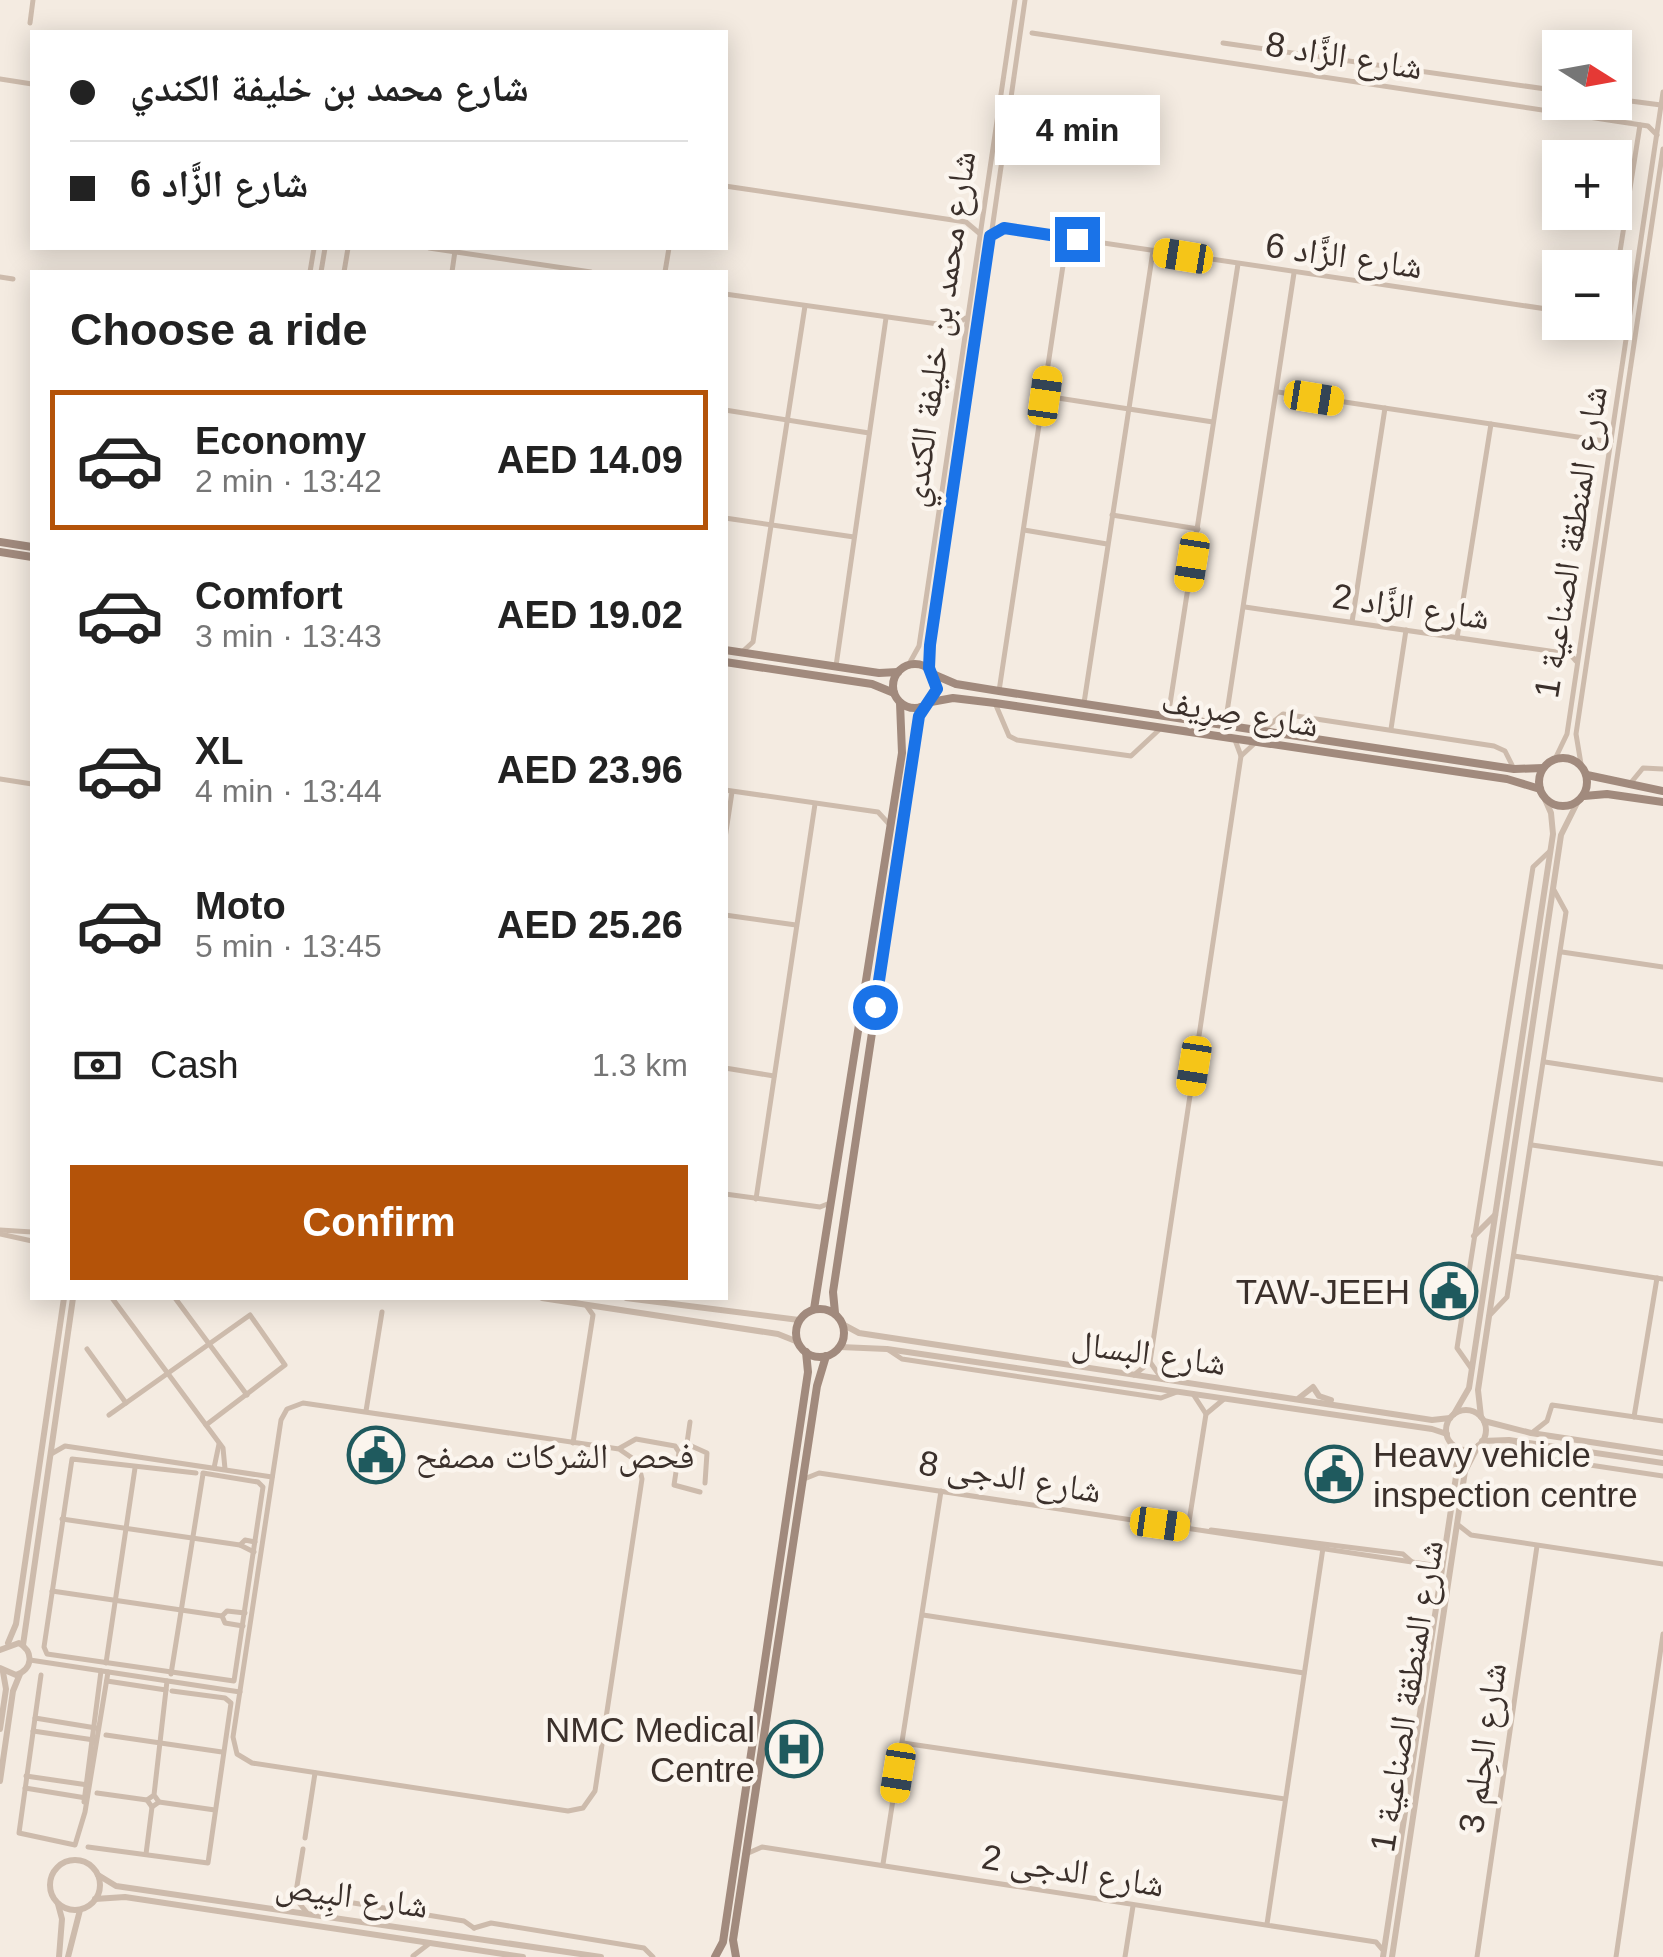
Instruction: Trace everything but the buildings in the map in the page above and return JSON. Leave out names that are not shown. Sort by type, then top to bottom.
[{"type":"main road","points":[[0,542],[30,547]]},
{"type":"main road","points":[[0,552],[30,557]]},
{"type":"main road","points":[[728,651],[898,672],[909,664],[932,671],[937,689],[930,702],[921,707],[900,703]]},
{"type":"main road","points":[[728,662],[872,684],[894,694],[900,703],[904,735],[834,1198],[814,1309],[799,1320],[798,1342],[806,1352],[809,1368],[723,1942],[717,1957],[728,1957]]},
{"type":"main road","name":"شارع صِرِيف","points":[[932,671],[956,684],[999,691],[1514,768],[1543,768]]},
{"type":"main road","points":[[894,694],[898,672]]},
{"type":"main road","name":"شارع صِرِيف","points":[[930,702],[953,698],[995,703],[1507,779],[1542,793]]},
{"type":"main road","points":[[736,1957],[733,1940],[805,1460],[826,1356],[840,1346],[844,1326],[835,1313],[833,1292],[921,707]]},
{"type":"main road","points":[[1663,791],[1587,775],[1580,764],[1569,758],[1555,758],[1543,768],[1542,793],[1564,806],[1607,794],[1663,802]]},
{"type":"main road","points":[[1581,799],[1587,775]]},
{"type":"main road","points":[[814,1309],[835,1313]]},
{"type":"main road","points":[[806,1352],[826,1356]]},
{"type":"street","points":[[30,23],[33,0]]},
{"type":"street","name":"شارع محمد بن خليفة الكندي","points":[[909,664],[919,646],[1015,0]]},
{"type":"street","name":"شارع محمد بن خليفة الكندي","points":[[932,671],[1025,0]]},
{"type":"street","points":[[1018,41],[1032,33],[1022,20]]},
{"type":"street","name":"شارع الزَّاد 8","points":[[1032,33],[1648,126]]},
{"type":"street","name":"شارع الزَّاد 8","points":[[1223,44],[1542,88]]},
{"type":"street","points":[[0,79],[30,84]]},
{"type":"street","name":"شارع المنطقة الصناعية 1","points":[[1632,302],[1663,92]]},
{"type":"street","points":[[1000,95],[1001,118],[1007,121]]},
{"type":"street","points":[[1632,102],[1661,106]]},
{"type":"street","points":[[1657,136],[1648,126],[1659,118]]},
{"type":"street","points":[[1620,250],[1640,125]]},
{"type":"street","name":"شارع المنطقة الصناعية 1","points":[[1580,764],[1576,734],[1663,150]]},
{"type":"street","points":[[728,186],[966,222],[980,234]]},
{"type":"street","points":[[966,222],[982,214]]},
{"type":"street","points":[[990,236],[1004,228],[993,216]]},
{"type":"street","name":"شارع الزَّاد 6","points":[[1004,228],[1542,309]]},
{"type":"street","points":[[999,691],[1068,238]]},
{"type":"street","points":[[442,250],[556,270]]},
{"type":"street","points":[[1084,704],[1153,251]]},
{"type":"street","points":[[452,270],[455,252]]},
{"type":"street","points":[[1158,715],[1170,704],[1238,264]]},
{"type":"street","points":[[1215,723],[1227,712],[1294,272]]},
{"type":"street","points":[[0,277],[14,279]]},
{"type":"street","points":[[728,294],[952,326],[966,318]]},
{"type":"street","points":[[741,653],[753,642],[805,306]]},
{"type":"street","points":[[836,666],[886,318]]},
{"type":"street","points":[[952,326],[964,338]]},
{"type":"street","name":"شارع المنطقة الصناعية 1","points":[[1555,758],[1566,739],[1626,340]]},
{"type":"street","points":[[1278,392],[1611,442]]},
{"type":"street","points":[[1045,396],[1213,422]]},
{"type":"street","points":[[1352,622],[1385,408]]},
{"type":"street","points":[[728,410],[869,433]]},
{"type":"street","points":[[1457,638],[1490,424]]},
{"type":"street","points":[[1112,515],[1198,529]]},
{"type":"street","points":[[728,519],[854,537]]},
{"type":"street","points":[[1024,530],[1107,544]]},
{"type":"street","name":"شارع الزَّاد 2","points":[[1245,606],[1570,654]]},
{"type":"street","points":[[1391,729],[1406,630]]},
{"type":"street","points":[[753,642],[763,656]]},
{"type":"street","points":[[1578,663],[1570,654],[1580,644]]},
{"type":"street","points":[[995,703],[1009,736],[1036,743],[1131,756],[1161,728]]},
{"type":"street","points":[[1170,704],[1180,718]]},
{"type":"street","points":[[1227,712],[1236,726]]},
{"type":"street","points":[[1262,730],[1283,714],[1391,729],[1494,746],[1506,751],[1514,768]]},
{"type":"street","points":[[1134,1375],[1150,1362],[1241,756],[1236,740]]},
{"type":"street","points":[[1241,756],[1255,743]]},
{"type":"street","points":[[1628,786],[1643,768],[1663,769]]},
{"type":"street","points":[[0,779],[30,784]]},
{"type":"street","points":[[729,791],[878,812],[891,826]]},
{"type":"street","points":[[1542,793],[1553,821],[1550,851],[1496,1215],[1467,1395],[1452,1416],[1446,1434],[1454,1446],[1468,1450],[1509,1440],[1663,1463]]},
{"type":"street","points":[[1480,1444],[1478,1390],[1553,888],[1564,823],[1581,799]]},
{"type":"street","points":[[878,812],[894,800]]},
{"type":"street","points":[[756,1199],[815,804]]},
{"type":"street","points":[[1472,1369],[1460,1357],[1457,1345],[1533,866],[1550,851]]},
{"type":"street","points":[[1489,1316],[1507,1297],[1545,1062],[1565,906],[1553,888]]},
{"type":"street","points":[[728,915],[796,925]]},
{"type":"street","points":[[1561,952],[1663,966]]},
{"type":"street","points":[[1545,1062],[1663,1080]]},
{"type":"street","points":[[728,1068],[774,1076]]},
{"type":"street","points":[[1532,1146],[1663,1164]]},
{"type":"street","points":[[728,1194],[820,1208],[830,1220]]},
{"type":"street","points":[[820,1208],[834,1198]]},
{"type":"street","points":[[1474,1236],[1496,1215]]},
{"type":"street","points":[[0,1232],[30,1232]]},
{"type":"street","points":[[0,1232],[30,1240]]},
{"type":"street","points":[[1514,1256],[1660,1278],[1634,1417]]},
{"type":"street","points":[[3,1647],[15,1629],[64,1300]]},
{"type":"street","points":[[30,1660],[23,1645],[73,1300]]},
{"type":"street","points":[[113,1300],[225,1452],[224,1469]]},
{"type":"street","points":[[176,1300],[247,1394]]},
{"type":"street","points":[[557,1300],[778,1334],[798,1342]]},
{"type":"street","points":[[642,1300],[799,1320]]},
{"type":"street","points":[[574,1443],[593,1315],[586,1304]]},
{"type":"street","points":[[593,1315],[604,1307]]},
{"type":"street","points":[[366,1411],[382,1312]]},
{"type":"street","points":[[110,1415],[250,1315],[284,1359],[282,1369],[206,1425]]},
{"type":"street","name":"شارع البسال","points":[[844,1326],[860,1333],[1432,1420],[1452,1416]]},
{"type":"street","name":"شارع البسال","points":[[840,1346],[888,1349],[1432,1428],[1446,1434]]},
{"type":"street","points":[[87,1349],[126,1403]]},
{"type":"street","points":[[1150,1362],[1163,1379]]},
{"type":"street","points":[[1293,1398],[1307,1396],[1313,1387],[1322,1398],[1346,1406]]},
{"type":"street","points":[[1193,1394],[1206,1414]]},
{"type":"street","points":[[1188,1528],[1206,1414],[1224,1398]]},
{"type":"street","points":[[629,1441],[642,1479],[595,1791],[587,1805],[568,1811],[252,1764],[240,1757],[233,1741],[281,1420],[290,1406],[303,1402],[630,1453]]},
{"type":"street","points":[[1531,1433],[1548,1421],[1552,1405],[1663,1421]]},
{"type":"street","points":[[1452,1416],[1469,1410],[1482,1419],[1531,1433],[1663,1452]]},
{"type":"street","points":[[687,1444],[690,1422]]},
{"type":"street","points":[[54,1432],[65,1446]]},
{"type":"street","points":[[1509,1440],[1530,1456],[1663,1476]]},
{"type":"street","points":[[619,1449],[629,1441],[678,1448],[687,1444],[707,1453],[705,1483]]},
{"type":"street","points":[[214,1468],[219,1444]]},
{"type":"street","name":"شارع المنطقة الصناعية 1","points":[[1392,1957],[1466,1471],[1480,1444]]},
{"type":"street","points":[[50,1455],[65,1446],[262,1484],[233,1682],[171,1679]]},
{"type":"street","name":"شارع المنطقة الصناعية 1","points":[[1384,1954],[1456,1470],[1454,1446]]},
{"type":"street","points":[[678,1448],[674,1485],[700,1492]]},
{"type":"street","points":[[105,1669],[46,1653],[62,1519],[74,1458],[125,1462],[134,1468]]},
{"type":"street","points":[[802,1482],[818,1473],[805,1460]]},
{"type":"street","points":[[134,1468],[214,1468],[272,1476]]},
{"type":"street","points":[[41,1675],[18,1830],[22,1837],[75,1845],[83,1818],[134,1468]]},
{"type":"street","points":[[200,1469],[154,1795],[159,1802],[215,1810]]},
{"type":"street","name":"شارع الدجى 8","points":[[818,1473],[1432,1565]]},
{"type":"street","points":[[883,1865],[942,1492]]},
{"type":"street","points":[[62,1519],[240,1545],[254,1552]]},
{"type":"street","points":[[1458,1524],[1470,1535],[1663,1564]]},
{"type":"street","points":[[1208,1531],[1222,1527],[1403,1554],[1412,1562]]},
{"type":"street","points":[[1454,1544],[1470,1535]]},
{"type":"street","points":[[240,1545],[243,1540],[256,1542]]},
{"type":"street","name":"شارع الحِلم 3","points":[[1478,1955],[1537,1546]]},
{"type":"street","points":[[1266,1924],[1323,1548]]},
{"type":"street","points":[[1440,1576],[1432,1565],[1444,1556]]},
{"type":"street","points":[[52,1591],[222,1616]]},
{"type":"street","points":[[222,1616],[227,1611],[245,1613]]},
{"type":"street","points":[[923,1615],[1304,1673]]},
{"type":"street","points":[[222,1616],[226,1623],[243,1626]]},
{"type":"street","points":[[1616,1957],[1663,1634]]},
{"type":"street","points":[[3,1647],[23,1645]]},
{"type":"street","points":[[30,1660],[240,1692]]},
{"type":"street","points":[[0,1781],[14,1687],[30,1660]]},
{"type":"street","points":[[96,1728],[107,1681],[105,1669]]},
{"type":"street","points":[[0,1729],[6,1686],[1,1670],[20,1674]]},
{"type":"street","points":[[88,1847],[207,1864],[224,1752],[229,1700],[107,1681]]},
{"type":"street","points":[[35,1718],[96,1728]]},
{"type":"street","points":[[33,1731],[95,1740]]},
{"type":"street","points":[[106,1734],[224,1752]]},
{"type":"street","points":[[903,1743],[1285,1799]]},
{"type":"street","points":[[304,1838],[315,1773]]},
{"type":"street","points":[[26,1776],[88,1785]]},
{"type":"street","points":[[24,1788],[86,1798]]},
{"type":"street","points":[[96,1792],[147,1800],[154,1795]]},
{"type":"street","points":[[146,1855],[152,1808],[147,1800]]},
{"type":"street","points":[[152,1808],[159,1802]]},
{"type":"street","points":[[745,1854],[762,1847],[748,1835]]},
{"type":"street","name":"شارع الدجى 2","points":[[762,1847],[1376,1942]]},
{"type":"street","points":[[278,1910],[295,1898],[303,1849]]},
{"type":"street","points":[[59,1957],[62,1919],[50,1881],[58,1867],[80,1860],[98,1875],[95,1899],[80,1910],[72,1926],[68,1957]]},
{"type":"street","name":"شارع البِيص","points":[[98,1875],[116,1886],[602,1957]]},
{"type":"street","name":"شارع البِيص","points":[[95,1899],[125,1897],[523,1957]]},
{"type":"street","points":[[295,1898],[308,1914]]},
{"type":"street","points":[[326,1916],[334,1900],[464,1921],[474,1928]]},
{"type":"street","points":[[57,1903],[80,1910]]},
{"type":"street","points":[[1124,1957],[1133,1906]]},
{"type":"street","points":[[474,1928],[490,1923],[644,1948],[653,1957]]},
{"type":"street","points":[[473,1938],[474,1928]]},
{"type":"street","points":[[1384,1954],[1376,1942],[1387,1931]]},
{"type":"street","points":[[406,1940],[413,1956],[430,1943]]},
{"type":"street","points":[[1467,1952],[1478,1955]]},
{"type":"place","name":"TAW-JEEH","points":[[1449,1291]]},
{"type":"place","name":"فحص الشركات مصفح","points":[[376,1455]]},
{"type":"place","name":"Heavy vehicle inspection centre","points":[[1334,1474]]},
{"type":"place","name":"NMC Medical Centre","points":[[794,1749]]},
{"type":"route","points":[[875,1007],[919,716],[921,707],[930,702],[937,689],[935,675],[929,668],[930,645],[990,236],[994,230],[1004,228],[1077,239]]}]
